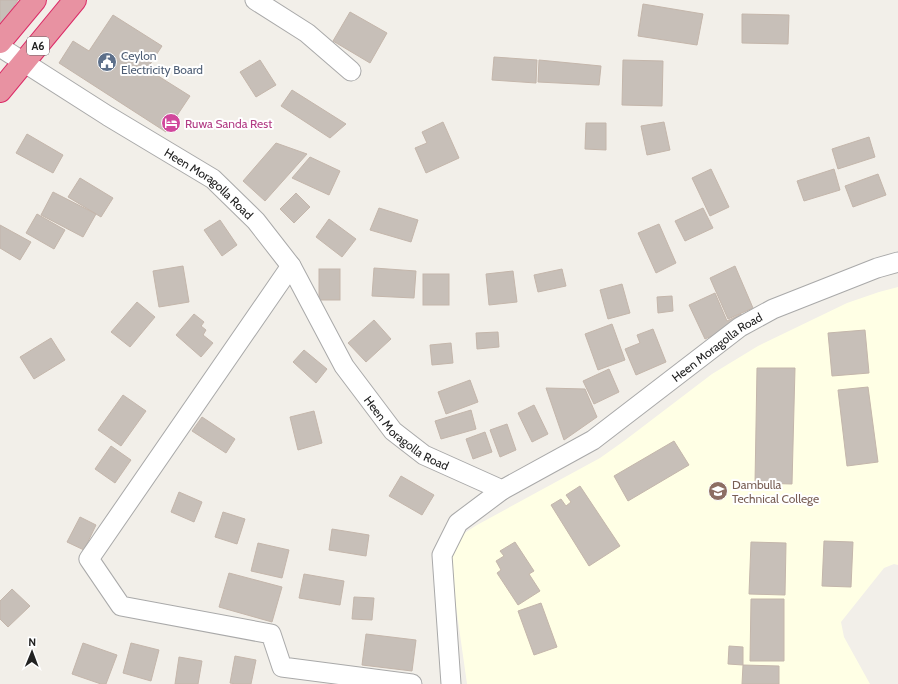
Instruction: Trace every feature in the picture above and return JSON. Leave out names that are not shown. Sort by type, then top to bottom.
[{"type":"highway","name":"A6","points":[[0,91],[75,0]]},
{"type":"highway","name":"A6","points":[[0,42],[33,1]]},
{"type":"street","points":[[254,0],[307,33],[351,72]]},
{"type":"street","name":"Heen Moragolla Road","points":[[0,47],[108,116],[213,179],[256,221],[291,266],[344,366],[393,431],[424,455],[502,490],[593,440],[740,327],[773,309],[877,268],[898,262]]},
{"type":"street","points":[[291,266],[89,559],[121,606],[271,634],[282,667],[412,684]]},
{"type":"street","points":[[451,684],[442,555],[458,523],[502,490]]},
{"type":"shaded area","name":"Dambulla Technical College","points":[[898,287],[898,565],[894,564],[884,568],[841,622],[844,637],[870,684],[467,684],[451,571],[452,549],[463,534],[600,458],[712,374],[758,346],[847,303]]},
{"type":"building","points":[[0,0],[18,0],[1,25],[0,25]]},
{"type":"building","points":[[643,4],[703,14],[697,45],[638,36]]},
{"type":"building","points":[[350,12],[387,33],[370,63],[333,41]]},
{"type":"building","points":[[742,14],[789,15],[788,44],[742,43]]},
{"type":"building","points":[[113,15],[162,46],[147,69],[190,96],[166,132],[59,63],[73,41],[89,51]]},
{"type":"building","points":[[494,57],[537,60],[536,83],[492,80]]},
{"type":"building","points":[[260,60],[276,85],[256,97],[240,72]]},
{"type":"building","points":[[539,60],[601,66],[599,85],[538,82]]},
{"type":"building","points":[[623,60],[663,61],[662,106],[622,105]]},
{"type":"building","points":[[292,90],[346,124],[330,138],[281,106]]},
{"type":"building","points":[[443,122],[459,158],[426,173],[415,148],[427,143],[422,132]]},
{"type":"building","points":[[664,122],[670,150],[647,155],[641,126]]},
{"type":"building","points":[[586,123],[606,123],[606,150],[585,149]]},
{"type":"building","points":[[27,134],[63,155],[53,173],[16,153]]},
{"type":"building","points":[[869,137],[875,157],[838,169],[832,149]]},
{"type":"building","points":[[276,143],[307,154],[265,201],[243,181]]},
{"type":"building","points":[[310,157],[340,171],[329,195],[292,178]]},
{"type":"building","points":[[711,169],[729,207],[710,216],[692,178]]},
{"type":"building","points":[[834,169],[840,190],[804,201],[797,181]]},
{"type":"building","points":[[878,174],[886,195],[853,207],[845,186]]},
{"type":"building","points":[[80,178],[113,198],[101,217],[68,197]]},
{"type":"building","points":[[53,192],[96,214],[83,237],[41,215]]},
{"type":"building","points":[[296,193],[310,207],[294,223],[280,209]]},
{"type":"building","points":[[379,208],[418,220],[411,242],[370,230]]},
{"type":"building","points":[[703,208],[713,228],[685,241],[675,221]]},
{"type":"building","points":[[37,214],[65,230],[54,249],[26,233]]},
{"type":"building","points":[[329,219],[356,239],[342,257],[316,237]]},
{"type":"building","points":[[220,220],[237,245],[222,256],[204,230]]},
{"type":"building","points":[[659,224],[676,263],[656,273],[638,233]]},
{"type":"building","points":[[0,225],[31,242],[20,260],[0,248]]},
{"type":"building","points":[[183,266],[189,302],[159,307],[153,271]]},
{"type":"building","points":[[735,266],[753,308],[728,319],[710,278]]},
{"type":"building","points":[[374,268],[416,271],[414,298],[372,296]]},
{"type":"building","points":[[319,269],[340,269],[340,300],[319,300]]},
{"type":"building","points":[[562,269],[566,286],[538,292],[534,275]]},
{"type":"building","points":[[513,271],[517,302],[489,305],[486,274]]},
{"type":"building","points":[[423,274],[449,274],[449,305],[423,305]]},
{"type":"building","points":[[622,284],[630,313],[608,319],[600,290]]},
{"type":"building","points":[[715,293],[727,321],[741,314],[744,321],[705,339],[689,305]]},
{"type":"building","points":[[672,296],[673,311],[658,313],[657,297]]},
{"type":"building","points":[[137,302],[155,317],[130,347],[111,332]]},
{"type":"building","points":[[194,314],[204,322],[201,326],[206,330],[203,335],[213,343],[201,357],[176,335]]},
{"type":"building","points":[[374,320],[391,339],[366,362],[348,343]]},
{"type":"building","points":[[612,324],[625,360],[598,370],[585,334]]},
{"type":"building","points":[[653,329],[666,362],[636,375],[625,349],[640,343],[637,335]]},
{"type":"building","points":[[865,330],[869,373],[832,376],[828,333]]},
{"type":"building","points":[[498,332],[499,347],[477,349],[476,333]]},
{"type":"building","points":[[51,338],[65,360],[34,379],[20,357]]},
{"type":"building","points":[[451,343],[453,363],[432,365],[430,345]]},
{"type":"building","points":[[304,350],[327,369],[316,383],[293,362]]},
{"type":"building","points":[[757,368],[795,368],[792,484],[755,483]]},
{"type":"building","points":[[609,369],[619,392],[594,404],[583,381]]},
{"type":"building","points":[[470,380],[478,402],[446,414],[438,392]]},
{"type":"building","points":[[868,387],[878,462],[847,466],[838,390]]},
{"type":"building","points":[[546,388],[585,389],[597,417],[564,440]]},
{"type":"building","points":[[123,395],[146,411],[121,446],[98,430]]},
{"type":"building","points":[[534,405],[548,434],[532,442],[518,413]]},
{"type":"building","points":[[471,410],[476,429],[441,439],[435,421]]},
{"type":"building","points":[[314,411],[322,443],[298,450],[290,417]]},
{"type":"building","points":[[202,417],[235,439],[226,453],[192,431]]},
{"type":"building","points":[[507,424],[516,450],[500,457],[490,430]]},
{"type":"building","points":[[485,432],[492,452],[473,459],[466,439]]},
{"type":"building","points":[[674,441],[689,465],[628,501],[614,476]]},
{"type":"building","points":[[111,446],[131,460],[115,483],[95,469]]},
{"type":"building","points":[[401,476],[434,495],[422,515],[389,496]]},
{"type":"building","points":[[580,486],[620,546],[589,566],[551,505],[561,499],[566,506],[571,502],[566,495]]},
{"type":"building","points":[[179,492],[202,502],[194,522],[171,512]]},
{"type":"building","points":[[223,512],[245,519],[237,544],[215,537]]},
{"type":"building","points":[[80,517],[96,525],[84,550],[67,542]]},
{"type":"building","points":[[332,529],[369,535],[366,556],[329,550]]},
{"type":"building","points":[[824,541],[853,542],[851,587],[822,586]]},
{"type":"building","points":[[515,542],[534,571],[529,574],[540,591],[518,605],[497,573],[501,570],[496,561],[504,556],[500,551]]},
{"type":"building","points":[[751,542],[786,543],[785,595],[749,594]]},
{"type":"building","points":[[258,543],[289,550],[282,578],[251,571]]},
{"type":"building","points":[[229,573],[282,587],[272,622],[219,607]]},
{"type":"building","points":[[304,574],[344,581],[340,605],[299,598]]},
{"type":"building","points":[[12,589],[30,606],[8,627],[0,619],[0,601]]},
{"type":"building","points":[[354,597],[374,598],[372,620],[352,619]]},
{"type":"building","points":[[751,599],[784,599],[784,661],[750,661]]},
{"type":"building","points":[[541,603],[557,647],[534,655],[518,611]]},
{"type":"building","points":[[366,634],[416,640],[412,671],[362,665]]},
{"type":"building","points":[[83,643],[117,655],[106,684],[101,684],[72,674]]},
{"type":"building","points":[[131,643],[159,650],[151,681],[123,673]]},
{"type":"building","points":[[729,646],[743,647],[743,665],[728,664]]},
{"type":"building","points":[[235,656],[256,660],[251,684],[230,683]]},
{"type":"building","points":[[179,657],[202,661],[198,684],[175,684]]},
{"type":"building","points":[[743,665],[779,666],[779,684],[742,684]]},
{"type":"place","name":"Ceylon Electricity Board","points":[[107,62]]},
{"type":"place","name":"Ruwa Sanda Rest","points":[[171,123]]},
{"type":"place","name":"Dambulla Technical College","points":[[718,491]]}]
